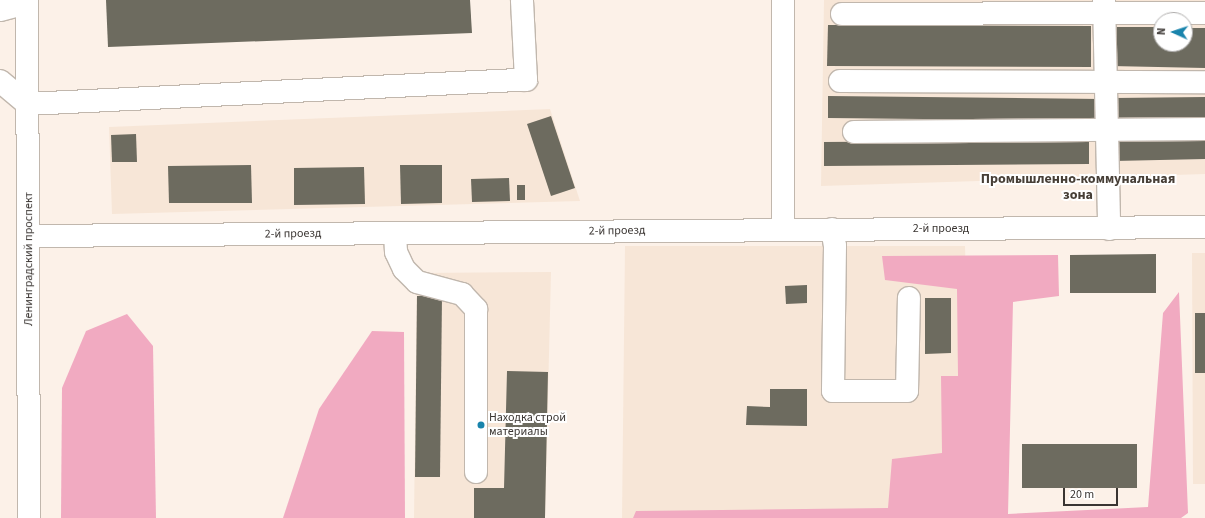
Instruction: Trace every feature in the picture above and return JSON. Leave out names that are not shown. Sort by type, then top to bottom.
[{"type":"street","points":[[0,81],[27,104],[526,80],[522,0]]},
{"type":"street","points":[[783,0],[783,229]]},
{"type":"street","points":[[0,10],[27,2]]},
{"type":"street","name":"Ленинградский проспект","points":[[27,2],[29,518]]},
{"type":"street","points":[[1104,6],[1109,229]]},
{"type":"street","points":[[842,14],[1104,6],[1205,13]]},
{"type":"street","points":[[840,81],[1205,82]]},
{"type":"street","points":[[854,132],[1205,129]]},
{"type":"street","name":"2-й проезд","points":[[29,236],[783,229],[1109,229],[1205,227]]},
{"type":"street","points":[[832,229],[835,246],[833,391],[907,391],[909,298]]},
{"type":"street","points":[[394,233],[396,252],[404,270],[417,282],[462,294],[476,309],[476,472]]},
{"type":"shaded area","points":[[824,0],[1205,0],[1205,174],[821,186]]},
{"type":"shaded area","points":[[550,109],[580,201],[112,214],[109,127]]},
{"type":"shaded area","points":[[625,246],[965,246],[973,518],[622,518]]},
{"type":"shaded area","points":[[1192,253],[1205,253],[1205,484],[1193,484]]},
{"type":"shaded area","points":[[1058,255],[1059,296],[1013,302],[1008,514],[1148,507],[1163,313],[1179,292],[1188,513],[1181,518],[633,518],[636,511],[888,508],[892,459],[942,453],[941,376],[958,376],[957,289],[885,280],[882,256]]},
{"type":"shaded area","name":"Находка строй материалы","points":[[551,272],[545,518],[414,518],[417,273]]},
{"type":"shaded area","points":[[127,314],[153,346],[156,518],[61,518],[62,388],[86,331]]},
{"type":"shaded area","points":[[372,331],[404,332],[405,518],[283,518],[319,409]]},
{"type":"building","points":[[106,0],[470,0],[472,33],[108,47]]},
{"type":"building","points":[[828,25],[1091,26],[1091,67],[827,66]]},
{"type":"building","points":[[1111,27],[1153,27],[1153,52],[1193,52],[1193,28],[1205,28],[1205,68],[1111,66]]},
{"type":"building","points":[[828,96],[1100,99],[1100,121],[828,118]]},
{"type":"building","points":[[1205,97],[1205,117],[1115,118],[1114,98]]},
{"type":"building","points":[[551,116],[575,188],[551,196],[527,124]]},
{"type":"building","points":[[136,134],[137,162],[112,162],[111,135]]},
{"type":"building","points":[[1205,139],[1205,159],[1114,161],[1114,141]]},
{"type":"building","points":[[1089,140],[1089,164],[824,166],[824,142]]},
{"type":"building","points":[[251,165],[252,203],[169,203],[168,166]]},
{"type":"building","points":[[400,165],[442,165],[442,203],[401,204]]},
{"type":"building","points":[[364,167],[365,204],[294,205],[294,168]]},
{"type":"building","points":[[509,178],[510,201],[472,202],[471,179]]},
{"type":"building","points":[[517,185],[525,185],[525,200],[517,200]]},
{"type":"building","points":[[1156,254],[1156,293],[1070,293],[1070,255]]},
{"type":"building","points":[[807,285],[807,303],[786,304],[785,286]]},
{"type":"building","points":[[417,296],[442,296],[440,477],[415,477]]},
{"type":"building","points":[[925,298],[951,298],[951,353],[925,354]]},
{"type":"building","points":[[1195,313],[1205,313],[1205,373],[1195,373]]},
{"type":"building","points":[[507,371],[548,372],[545,518],[474,518],[474,488],[504,488]]},
{"type":"building","points":[[770,389],[807,389],[807,426],[746,425],[747,406],[770,407]]},
{"type":"building","points":[[1022,444],[1137,444],[1137,488],[1022,488]]},
{"type":"place","name":"Находка строй материалы","points":[[481,425]]},
{"type":"district","name":"Промышленно-коммунальная зона","points":[[1078,188]]}]
